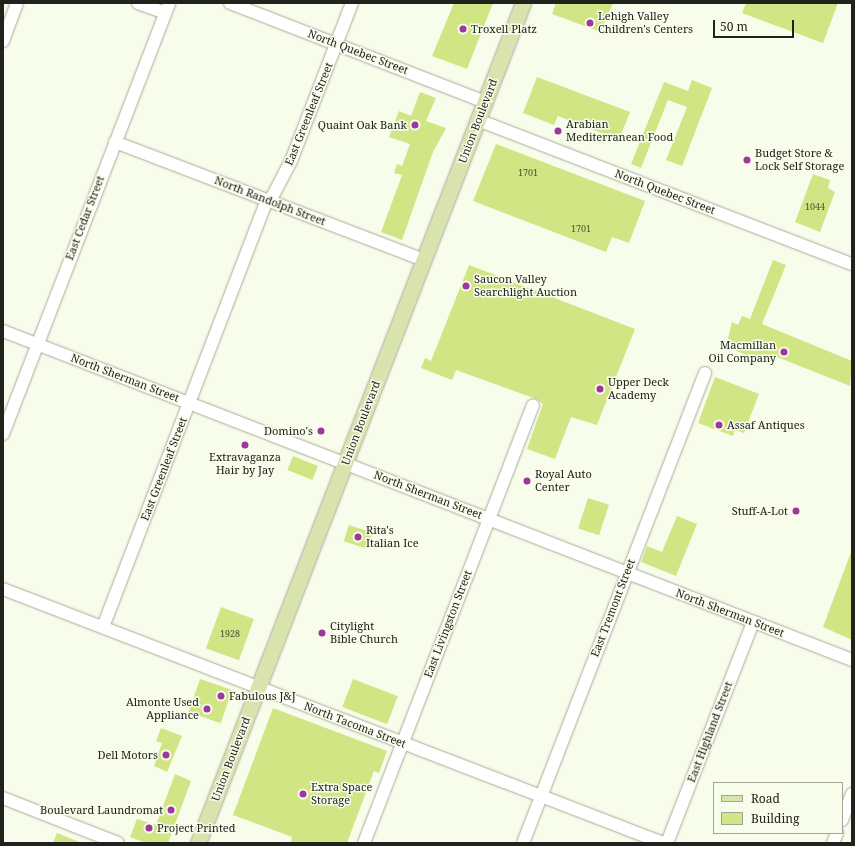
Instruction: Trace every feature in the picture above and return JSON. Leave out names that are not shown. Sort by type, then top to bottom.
[{"type":"main road","name":"Union Boulevard","points":[[198,843],[523,3]]},
{"type":"street","points":[[3,41],[18,3]]},
{"type":"street","points":[[138,3],[167,8]]},
{"type":"street","name":"North Quebec Street","points":[[230,3],[485,102]]},
{"type":"street","name":"East Greenleaf Street","points":[[103,627],[269,200],[291,161],[352,3]]},
{"type":"street","name":"East Cedar Street","points":[[3,434],[36,344],[167,8]]},
{"type":"street","name":"North Quebec Street","points":[[478,120],[852,264]]},
{"type":"street","name":"North Randolph Street","points":[[115,142],[424,260]]},
{"type":"street","name":"North Sherman Street","points":[[3,331],[852,660]]},
{"type":"street","name":"East Tremont Street","points":[[523,843],[626,573],[705,373]]},
{"type":"street","name":"East Livingston Street","points":[[364,843],[488,519],[533,406]]},
{"type":"street","name":"North Tacoma Street","points":[[3,588],[663,843]]},
{"type":"street","name":"East Highland Street","points":[[667,843],[753,622]]},
{"type":"street","points":[[843,817],[852,794]]},
{"type":"street","points":[[3,798],[118,843]]},
{"type":"building","name":"Troxell Platz","points":[[454,3],[493,3],[467,69],[432,56]]},
{"type":"building","name":"Lehigh Valley Children's Centers","points":[[556,3],[613,3],[601,32],[552,14]]},
{"type":"building","points":[[746,3],[838,3],[823,43],[742,13]]},
{"type":"building","points":[[537,77],[630,112],[619,140],[558,116],[554,125],[523,113]]},
{"type":"building","points":[[692,80],[712,88],[682,166],[666,160],[687,107],[668,100],[641,168],[631,164],[664,82],[688,91]]},
{"type":"building","points":[[420,92],[436,98],[426,121],[446,128],[433,152],[402,240],[381,232],[402,175],[394,173],[397,164],[402,166],[410,144],[389,137],[399,111],[411,116]]},
{"type":"building","points":[[496,144],[645,201],[629,243],[612,237],[606,252],[473,201]]},
{"type":"building","points":[[813,174],[830,180],[828,188],[835,192],[820,232],[795,222]]},
{"type":"building","name":"Macmillan Oil Company","points":[[773,260],[786,265],[762,324],[852,361],[850,386],[777,357],[774,366],[726,347],[732,322],[738,325],[742,316],[750,319]]},
{"type":"building","points":[[469,265],[635,329],[597,425],[571,417],[555,459],[527,449],[543,404],[536,399],[456,370],[452,380],[421,368],[425,358],[431,361]]},
{"type":"building","points":[[715,377],[759,394],[744,433],[735,430],[733,436],[698,423]]},
{"type":"building","points":[[293,456],[318,466],[312,480],[287,470]]},
{"type":"building","points":[[588,498],[609,505],[599,535],[578,528]]},
{"type":"building","points":[[677,516],[697,524],[676,576],[641,562],[647,546],[662,552]]},
{"type":"building","name":"Rita's Italian Ice","points":[[349,525],[373,533],[368,549],[344,541]]},
{"type":"building","points":[[852,552],[852,640],[823,627]]},
{"type":"building","points":[[221,607],[254,619],[239,660],[206,648]]},
{"type":"building","points":[[200,679],[232,690],[221,723],[189,712]]},
{"type":"building","points":[[353,679],[398,696],[387,724],[342,707]]},
{"type":"building","name":"Extra Space Storage","points":[[273,708],[387,751],[379,773],[374,771],[347,843],[291,843],[292,837],[233,815]]},
{"type":"building","name":"Dell Motors","points":[[161,728],[182,736],[167,772],[154,766],[162,743],[156,741]]},
{"type":"building","points":[[175,774],[191,781],[168,843],[146,843],[130,837],[137,819],[156,825]]},
{"type":"building","points":[[57,833],[82,843],[53,843]]},
{"type":"place","name":"Lehigh Valley Children's Centers","points":[[590,23]]},
{"type":"place","name":"Troxell Platz","points":[[463,29]]},
{"type":"place","name":"Quaint Oak Bank","points":[[415,125]]},
{"type":"place","name":"Arabian Mediterranean Food","points":[[558,131]]},
{"type":"place","name":"Budget Store & Lock Self Storage","points":[[747,160]]},
{"type":"place","name":"Saucon Valley Searchlight Auction","points":[[466,286]]},
{"type":"place","name":"Macmillan Oil Company","points":[[784,352]]},
{"type":"place","name":"Upper Deck Academy","points":[[600,389]]},
{"type":"place","name":"Assaf Antiques","points":[[719,425]]},
{"type":"place","name":"Domino's","points":[[321,431]]},
{"type":"place","name":"Extravaganza Hair by Jay","points":[[245,445]]},
{"type":"place","name":"Royal Auto Center","points":[[527,481]]},
{"type":"place","name":"Stuff-A-Lot","points":[[796,511]]},
{"type":"place","name":"Rita's Italian Ice","points":[[358,537]]},
{"type":"place","name":"Citylight Bible Church","points":[[322,633]]},
{"type":"place","name":"Fabulous J&J","points":[[221,696]]},
{"type":"place","name":"Almonte Used Appliance","points":[[207,709]]},
{"type":"place","name":"Dell Motors","points":[[166,755]]},
{"type":"place","name":"Extra Space Storage","points":[[303,794]]},
{"type":"place","name":"Boulevard Laundromat","points":[[171,810]]},
{"type":"place","name":"Project Printed","points":[[149,828]]}]
